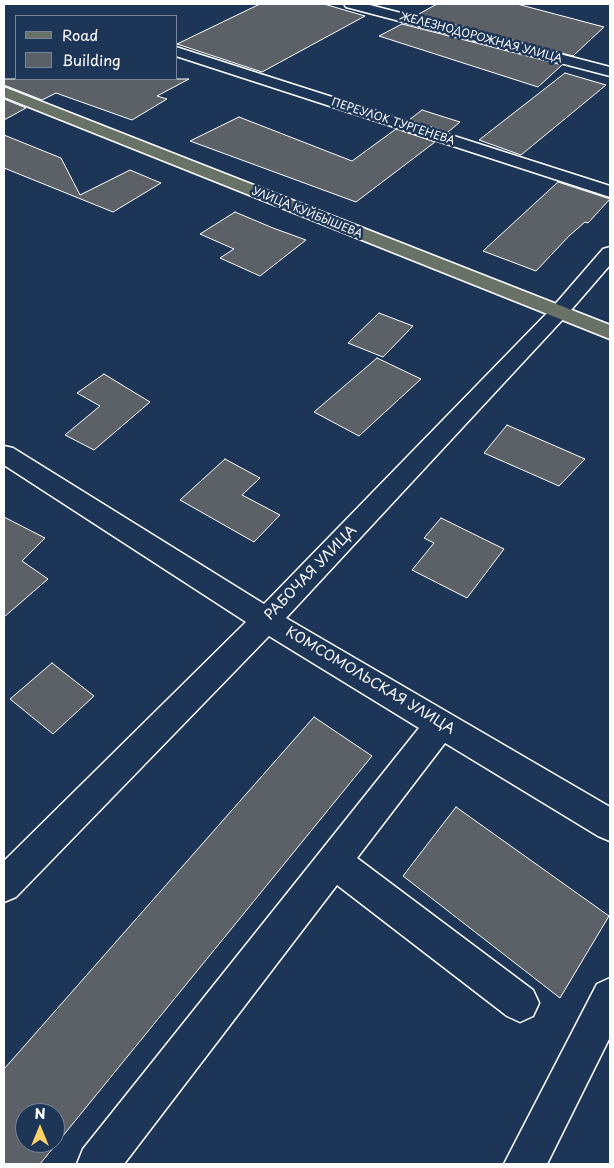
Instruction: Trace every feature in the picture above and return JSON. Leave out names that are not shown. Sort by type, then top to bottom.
[{"type":"main road","name":"УЛИЦА КУЙБЫШЕВА","points":[[4,92],[610,333]]},
{"type":"street","name":"ЖЕЛЕЗНОДОРОЖНАЯ УЛИЦА","points":[[351,4],[610,72]]},
{"type":"street","name":"ПЕРЕУЛОК ТУРГЕНЕВА","points":[[178,52],[610,192]]},
{"type":"street","name":"РАБОЧАЯ УЛИЦА","points":[[4,885],[266,620],[558,313],[610,253]]},
{"type":"street","name":"КОМСОМОЛЬСКАЯ УЛИЦА","points":[[4,454],[266,620],[610,826]]},
{"type":"street","points":[[98,1164],[440,724]]},
{"type":"street","points":[[334,861],[520,1003]]},
{"type":"street","points":[[525,1164],[610,997]]},
{"type":"building","points":[[260,4],[324,4],[365,16],[262,72],[178,44]]},
{"type":"building","points":[[437,4],[517,4],[604,27],[573,56],[417,15]]},
{"type":"building","points":[[402,24],[562,65],[538,87],[379,36]]},
{"type":"building","points":[[565,73],[606,85],[521,155],[479,140]]},
{"type":"building","points":[[4,79],[189,79],[157,96],[167,99],[132,120],[56,93],[42,100],[4,85]]},
{"type":"building","points":[[4,99],[26,108],[4,120]]},
{"type":"building","points":[[422,110],[460,122],[448,132],[409,120]]},
{"type":"building","points":[[239,117],[352,161],[396,129],[435,142],[356,202],[190,141]]},
{"type":"building","points":[[4,135],[61,158],[80,195],[130,170],[161,183],[113,212],[4,168]]},
{"type":"building","points":[[558,182],[610,199],[588,223],[585,222],[569,236],[536,271],[483,251]]},
{"type":"building","points":[[235,212],[306,240],[260,276],[220,258],[234,249],[200,234]]},
{"type":"building","points":[[379,313],[413,326],[383,357],[348,343]]},
{"type":"building","points":[[377,358],[421,379],[359,436],[314,412]]},
{"type":"building","points":[[104,374],[150,402],[94,450],[65,435],[100,406],[77,393]]},
{"type":"building","points":[[507,425],[585,459],[559,486],[484,453]]},
{"type":"building","points":[[225,459],[260,478],[242,495],[280,515],[254,542],[180,500]]},
{"type":"building","points":[[4,517],[45,538],[22,561],[48,579],[4,617]]},
{"type":"building","points":[[441,518],[504,549],[467,598],[412,570],[434,543],[424,538]]},
{"type":"building","points":[[52,663],[94,696],[53,734],[10,699]]},
{"type":"building","points":[[314,717],[372,756],[65,1133],[65,1103],[15,1103],[15,1153],[49,1153],[40,1164],[4,1164],[4,1069]]},
{"type":"building","points":[[456,807],[609,916],[560,998],[403,876]]}]
